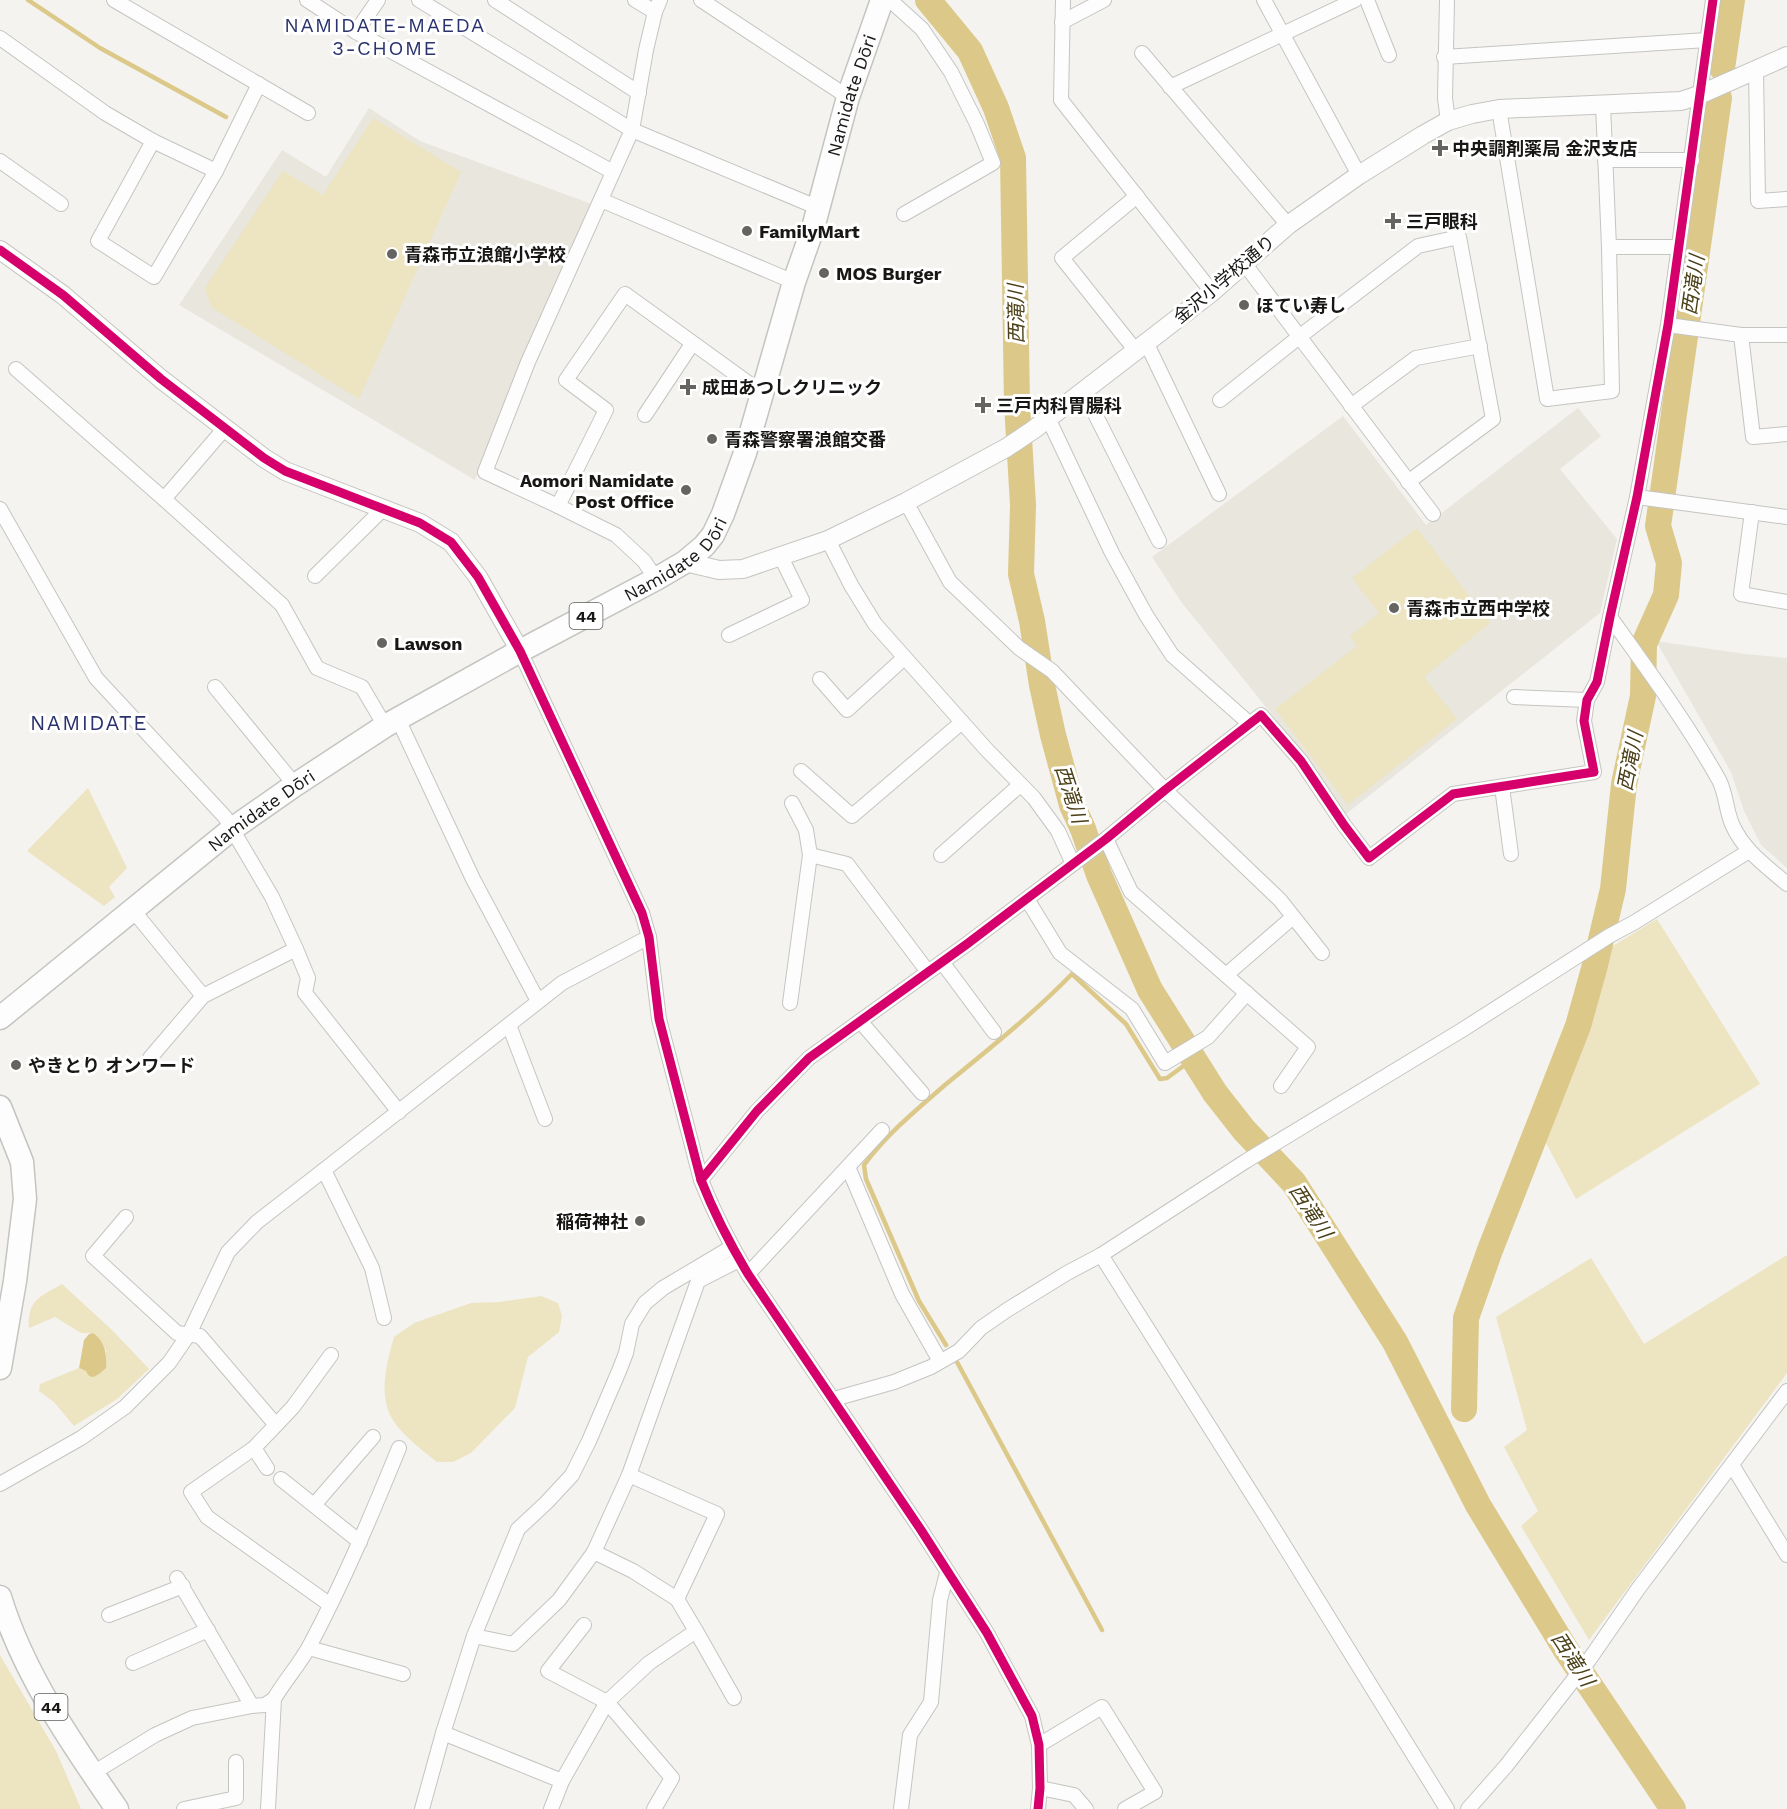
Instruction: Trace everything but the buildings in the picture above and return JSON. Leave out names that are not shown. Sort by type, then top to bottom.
[{"type":"main road","name":"Namidate Dōri","points":[[0,1018],[232,829],[295,785],[392,723],[519,651],[656,579],[685,562],[704,546],[713,535],[723,514],[745,453],[794,282],[819,208],[848,97],[882,1]]},
{"type":"main road","points":[[0,1107],[22,1162],[24,1199],[15,1281],[0,1368]]},
{"type":"main road","name":"44","points":[[0,1597],[9,1626],[24,1660],[117,1809]]},
{"type":"street","points":[[114,0],[308,112]]},
{"type":"street","points":[[306,0],[356,32],[613,172]]},
{"type":"street","points":[[356,32],[378,0]]},
{"type":"street","points":[[419,0],[632,130],[819,208]]},
{"type":"street","points":[[495,0],[639,93]]},
{"type":"street","points":[[635,0],[658,6],[646,50],[632,130],[528,362],[485,472],[616,535],[644,561],[656,579]]},
{"type":"street","points":[[701,0],[848,97]]},
{"type":"street","points":[[1063,0],[1061,100],[1212,292]]},
{"type":"street","points":[[1062,22],[1104,0]]},
{"type":"street","points":[[1264,0],[1359,175]]},
{"type":"street","points":[[1170,87],[1355,0]]},
{"type":"street","points":[[1367,0],[1389,55]]},
{"type":"street","points":[[1447,0],[1444,98],[1448,121]]},
{"type":"street","points":[[701,1180],[757,1111],[809,1058],[1104,841],[1261,715],[1301,761],[1369,858],[1453,794],[1594,772],[1584,721],[1587,700],[1597,682],[1637,497],[1679,327],[1678,247],[1713,0]]},
{"type":"street","points":[[882,1],[922,29],[951,72],[977,124],[993,163],[904,214]]},
{"type":"street","points":[[0,38],[105,113],[153,141],[216,171]]},
{"type":"street","points":[[1444,57],[1707,40]]},
{"type":"street","points":[[1142,53],[1288,225]]},
{"type":"street","name":"金沢小学校通り","points":[[685,562],[719,570],[743,569],[781,557],[828,540],[906,502],[1006,448],[1212,292],[1288,225],[1359,175],[1448,121],[1499,109],[1681,101],[1787,56]]},
{"type":"street","points":[[1755,69],[1758,201],[1787,199]]},
{"type":"street","points":[[153,141],[98,241],[154,277],[216,171],[259,84]]},
{"type":"street","points":[[1499,109],[1547,399],[1612,391],[1603,104]]},
{"type":"street","points":[[1605,160],[1692,160]]},
{"type":"street","points":[[0,161],[61,204]]},
{"type":"street","points":[[1137,196],[1062,258],[1141,346],[1219,494]]},
{"type":"street","points":[[601,200],[794,282]]},
{"type":"street","points":[[1220,400],[1418,246],[1459,237],[1493,419],[1408,482]]},
{"type":"street","points":[[1609,247],[1678,247]]},
{"type":"street","points":[[0,250],[63,295],[161,379],[264,458],[285,471],[420,523],[451,542],[478,577],[519,651],[642,913],[649,937],[659,1019],[701,1180],[739,1260],[921,1530],[987,1634],[1032,1716],[1039,1745],[1038,1809]]},
{"type":"street","points":[[1244,263],[1433,514]]},
{"type":"street","points":[[558,506],[606,410],[566,380],[625,294],[762,393]]},
{"type":"street","points":[[1679,327],[1741,335],[1787,335]]},
{"type":"street","points":[[1741,335],[1753,437],[1787,434]]},
{"type":"street","points":[[645,415],[692,344]]},
{"type":"street","points":[[1351,406],[1416,358],[1480,346]]},
{"type":"street","points":[[16,369],[282,605],[317,668],[362,687],[392,723],[538,1001]]},
{"type":"street","points":[[1083,390],[1159,541]]},
{"type":"street","points":[[1040,424],[1146,615],[1172,655],[1250,724]]},
{"type":"street","points":[[164,498],[225,428]]},
{"type":"street","points":[[1637,497],[1787,517]]},
{"type":"street","points":[[906,502],[950,582],[1019,648],[1052,671],[1165,790],[1280,900],[1322,953]]},
{"type":"street","points":[[0,509],[96,678],[225,817],[272,897],[296,949],[308,978],[305,993],[399,1112]]},
{"type":"street","points":[[315,576],[383,509]]},
{"type":"street","points":[[1752,513],[1741,594],[1787,602]]},
{"type":"street","points":[[828,540],[874,624],[1034,798],[1058,831],[1076,862]]},
{"type":"street","points":[[729,635],[802,600],[781,557]]},
{"type":"street","points":[[1610,617],[1664,692],[1721,783],[1732,825],[1749,851],[1787,884]]},
{"type":"street","points":[[820,679],[847,710],[904,658]]},
{"type":"street","points":[[215,687],[295,785]]},
{"type":"street","points":[[1514,697],[1587,700]]},
{"type":"street","points":[[801,771],[852,816],[962,722]]},
{"type":"street","points":[[941,855],[1020,784]]},
{"type":"street","points":[[1502,787],[1511,854]]},
{"type":"street","points":[[790,1004],[810,855],[806,830],[792,803]]},
{"type":"street","points":[[1104,841],[1131,892],[1308,1047],[1281,1086]]},
{"type":"street","points":[[834,1399],[894,1382],[959,1351],[981,1328],[1007,1310],[1101,1255],[1246,1161],[1462,1030],[1609,936],[1749,851]]},
{"type":"street","points":[[810,855],[847,864],[928,972]]},
{"type":"street","points":[[1027,899],[1060,952],[1132,1009],[1165,1063],[1208,1037],[1247,993]]},
{"type":"street","points":[[132,909],[203,996]]},
{"type":"street","points":[[1226,975],[1293,917]]},
{"type":"street","points":[[0,1484],[81,1438],[125,1407],[170,1363],[189,1334],[228,1252],[257,1221],[562,983],[649,937]]},
{"type":"street","points":[[150,1058],[203,996],[296,949]]},
{"type":"street","points":[[942,962],[994,1032]]},
{"type":"street","points":[[860,1021],[922,1093]]},
{"type":"street","points":[[509,1025],[545,1119]]},
{"type":"street","points":[[748,1274],[882,1130]]},
{"type":"street","points":[[848,1167],[902,1294],[940,1361]]},
{"type":"street","points":[[324,1170],[372,1268],[384,1318]]},
{"type":"street","points":[[126,1216],[93,1256],[177,1333],[200,1336],[276,1425]]},
{"type":"street","points":[[422,1809],[474,1636],[518,1528],[572,1476],[619,1371],[626,1353],[632,1324],[645,1303],[663,1288],[732,1247]]},
{"type":"street","points":[[1101,1255],[1447,1809]]},
{"type":"street","points":[[474,1636],[513,1644],[559,1600],[594,1552],[629,1475],[698,1281],[739,1260]]},
{"type":"street","points":[[329,1604],[207,1517],[191,1492],[254,1448],[293,1407],[332,1355]]},
{"type":"street","points":[[1468,1809],[1506,1766],[1570,1685],[1638,1589],[1787,1390]]},
{"type":"street","points":[[314,1505],[373,1437]]},
{"type":"street","points":[[254,1448],[267,1468]]},
{"type":"street","points":[[93,1773],[155,1735],[192,1718],[266,1705],[274,1699],[309,1648],[360,1542],[399,1448]]},
{"type":"street","points":[[1732,1465],[1787,1555]]},
{"type":"street","points":[[629,1475],[717,1514],[677,1599]]},
{"type":"street","points":[[281,1479],[360,1542]]},
{"type":"street","points":[[594,1552],[633,1571],[677,1599],[734,1698]]},
{"type":"street","points":[[901,1809],[910,1735],[931,1702],[940,1600],[947,1573]]},
{"type":"street","points":[[109,1615],[180,1582],[252,1706]]},
{"type":"street","points":[[584,1625],[548,1671],[607,1702],[672,1778],[654,1809]]},
{"type":"street","points":[[133,1663],[208,1630]]},
{"type":"street","points":[[551,1809],[562,1781],[607,1702],[649,1663],[696,1631]]},
{"type":"street","points":[[309,1648],[403,1674]]},
{"type":"street","points":[[268,1809],[274,1699]]},
{"type":"street","points":[[1039,1745],[1102,1707],[1155,1792],[1125,1809]]},
{"type":"street","points":[[443,1733],[562,1781]]},
{"type":"street","points":[[184,1809],[236,1798],[236,1762]]},
{"type":"street","points":[[1040,1788],[1074,1796],[1086,1809]]},
{"type":"shaded area","name":"青森市立浪館小学校","points":[[369,108],[420,141],[592,204],[475,480],[179,305],[282,150],[326,177]]},
{"type":"shaded area","points":[[373,118],[461,172],[359,399],[211,307],[205,288],[283,171],[323,195]]},
{"type":"shaded area","name":"青森市立西中学校","points":[[1578,408],[1601,436],[1560,469],[1617,539],[1600,613],[1346,814],[1270,712],[1182,603],[1152,557],[1343,416],[1426,525]]},
{"type":"shaded area","points":[[1417,528],[1490,623],[1424,677],[1457,719],[1348,805],[1275,709],[1357,646],[1350,636],[1379,613],[1352,578]]},
{"type":"shaded area","points":[[1656,641],[1787,658],[1787,868],[1761,845],[1744,811],[1731,772]]},
{"type":"shaded area","points":[[88,788],[127,868],[109,887],[115,897],[104,906],[27,851]]},
{"type":"shaded area","points":[[1657,919],[1760,1084],[1576,1199],[1546,1143],[1591,1022],[1611,947]]},
{"type":"shaded area","points":[[1787,1255],[1787,1373],[1589,1640],[1521,1526],[1538,1511],[1504,1447],[1527,1430],[1496,1317],[1591,1258],[1644,1344]]},
{"type":"shaded area","points":[[62,1284],[112,1330],[149,1369],[117,1399],[74,1426],[54,1402],[39,1391],[40,1384],[79,1368],[82,1370],[106,1368],[106,1350],[93,1333],[81,1333],[55,1317],[29,1328],[30,1311],[33,1305],[42,1296]]},
{"type":"shaded area","points":[[541,1296],[558,1303],[562,1316],[559,1332],[528,1357],[515,1408],[471,1453],[453,1462],[437,1462],[411,1441],[390,1415],[385,1396],[385,1376],[394,1337],[414,1323],[471,1303]]},
{"type":"shaded area","points":[[93,1333],[103,1344],[106,1368],[93,1377],[79,1368],[84,1340]]},
{"type":"shaded area","points":[[0,1655],[56,1751],[81,1809],[0,1809]]},
{"type":"waterway","points":[[28,0],[100,48],[226,117]]},
{"type":"waterway","name":"西滝川","points":[[928,0],[970,51],[996,108],[1013,158],[1017,404],[1023,505],[1021,574],[1053,735],[1072,805],[1099,875],[1150,990],[1215,1093],[1244,1130],[1294,1183],[1395,1342],[1478,1505],[1566,1650],[1673,1809]]},
{"type":"waterway","name":"西滝川","points":[[1722,68],[1732,0]]},
{"type":"waterway","name":"西滝川","points":[[1464,1409],[1466,1318],[1490,1250],[1578,1026],[1613,889],[1624,784],[1643,696],[1644,644],[1666,595],[1669,563],[1658,526],[1719,98]]},
{"type":"waterway","points":[[946,1345],[919,1301],[866,1179],[864,1165],[873,1154],[913,1113],[994,1045],[1072,974],[1126,1024],[1160,1079],[1167,1078],[1193,1059]]},
{"type":"waterway","points":[[957,1362],[1102,1630]]},
{"type":"cycle path","points":[[701,1180],[757,1111],[809,1058],[967,944],[1106,839],[1261,715],[1301,761],[1369,858],[1453,794],[1594,772],[1584,721],[1587,700],[1597,682],[1637,497],[1668,325],[1713,0]]},
{"type":"cycle path","points":[[0,250],[63,295],[161,379],[264,458],[285,471],[420,523],[451,542],[478,577],[520,651],[642,913],[649,937],[659,1019],[701,1180],[711,1204],[748,1274],[921,1530],[987,1633],[1032,1716],[1039,1745],[1038,1809]]},
{"type":"place","name":"中央調剤薬局 金沢支店","points":[[1440,148]]},
{"type":"place","name":"三戸眼科","points":[[1393,221]]},
{"type":"place","name":"FamilyMart","points":[[747,231]]},
{"type":"place","name":"青森市立浪館小学校","points":[[392,254]]},
{"type":"place","name":"MOS Burger","points":[[824,273]]},
{"type":"place","name":"ほてい寿し","points":[[1244,305]]},
{"type":"place","name":"成田あつしクリニック","points":[[688,387]]},
{"type":"place","name":"三戸内科胃腸科","points":[[983,405]]},
{"type":"place","name":"青森警察署浪館交番","points":[[712,439]]},
{"type":"place","name":"Aomori Namidate Post Office","points":[[686,490]]},
{"type":"place","name":"青森市立西中学校","points":[[1394,608]]},
{"type":"place","name":"Lawson","points":[[382,643]]},
{"type":"place","name":"やきとり オンワード","points":[[16,1065]]},
{"type":"place","name":"稲荷神社","points":[[640,1221]]},
{"type":"district","name":"NAMIDATE-MAEDA 3-CHOME","points":[[385,36]]},
{"type":"district","name":"NAMIDATE","points":[[89,722]]}]
